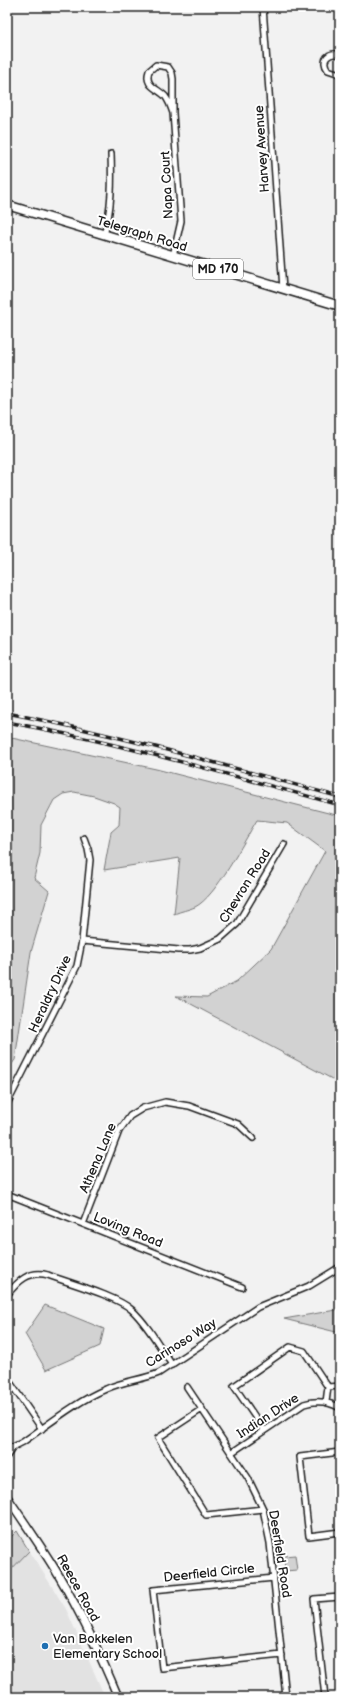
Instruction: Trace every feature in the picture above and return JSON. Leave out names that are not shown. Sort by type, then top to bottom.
[{"type":"main road","name":"Telegraph Road","points":[[7,205],[340,306]]},
{"type":"main road","name":"Reece Road","points":[[7,1497],[46,1556],[69,1595],[88,1630],[118,1697]]},
{"type":"street","name":"Harvey Avenue","points":[[263,7],[283,289]]},
{"type":"street","points":[[340,55],[333,53],[329,55],[325,60],[325,64],[328,70],[340,74]]},
{"type":"street","name":"Napa Court","points":[[173,113],[167,98],[152,87],[148,82],[149,71],[156,65],[160,64],[168,67],[172,73],[180,221],[173,256]]},
{"type":"street","points":[[104,235],[109,218],[111,201],[111,154]]},
{"type":"street","name":"Heraldry Drive","points":[[7,1104],[72,977],[80,954],[90,860],[84,838]]},
{"type":"street","name":"Chevron Road","points":[[82,941],[179,950],[200,948],[210,944],[229,933],[237,924],[284,844]]},
{"type":"street","name":"Athena Lane","points":[[83,1224],[119,1131],[130,1116],[143,1108],[166,1102],[190,1106],[238,1124],[253,1138]]},
{"type":"street","name":"Loving Road","points":[[7,1194],[242,1287]]},
{"type":"street","name":"Carinoso Way","points":[[7,1448],[13,1447],[95,1394],[120,1384],[148,1378],[172,1365],[258,1307],[309,1286],[340,1267]]},
{"type":"street","points":[[7,1295],[14,1286],[25,1277],[42,1273],[112,1299],[132,1310],[172,1365]]},
{"type":"street","points":[[264,1430],[234,1386],[290,1347],[304,1351],[328,1387],[326,1402]]},
{"type":"street","points":[[7,1378],[42,1429]]},
{"type":"street","points":[[328,1387],[340,1386]]},
{"type":"street","name":"Deerfield Road","points":[[187,1387],[248,1478],[263,1509],[269,1538],[274,1578],[286,1697]]},
{"type":"street","name":"Indian Drive","points":[[231,1453],[304,1404],[318,1401],[326,1402],[340,1408]]},
{"type":"street","points":[[202,1409],[158,1438],[206,1515],[263,1509]]},
{"type":"street","name":"Carinoso Way","points":[[7,1456],[13,1447]]},
{"type":"street","points":[[340,1452],[300,1457],[309,1536],[340,1532]]},
{"type":"street","name":"Deerfield Circle","points":[[274,1578],[153,1590],[162,1668],[282,1655]]},
{"type":"street","points":[[325,1697],[314,1600],[340,1597]]},
{"type":"shaded area","points":[[7,737],[156,769],[340,816],[340,1086],[332,1079],[176,996],[207,997],[237,981],[271,949],[325,851],[287,823],[257,820],[229,868],[212,892],[195,907],[174,914],[180,858],[104,870],[111,832],[119,825],[120,807],[114,803],[94,796],[74,792],[63,794],[54,800],[41,825],[40,853],[34,878],[49,891],[31,952],[15,1060],[7,1070]]},
{"type":"shaded area","points":[[45,1305],[104,1329],[100,1346],[46,1370],[25,1334]]},
{"type":"shaded area","points":[[340,1307],[340,1333],[284,1319],[336,1310]]},
{"type":"shaded area","name":"Van Bokkelen Elementary School","points":[[17,1531],[66,1609],[105,1697],[7,1697],[7,1541]]},
{"type":"shaded area","points":[[17,1531],[29,1551],[7,1574],[7,1541]]},
{"type":"shaded area","points":[[295,1555],[297,1570],[285,1571],[284,1556]]},
{"type":"railway","points":[[7,713],[133,741],[340,797]]},
{"type":"railway","points":[[7,722],[49,730],[133,750],[340,805]]},
{"type":"place","name":"Van Bokkelen Elementary School","points":[[45,1646]]}]
